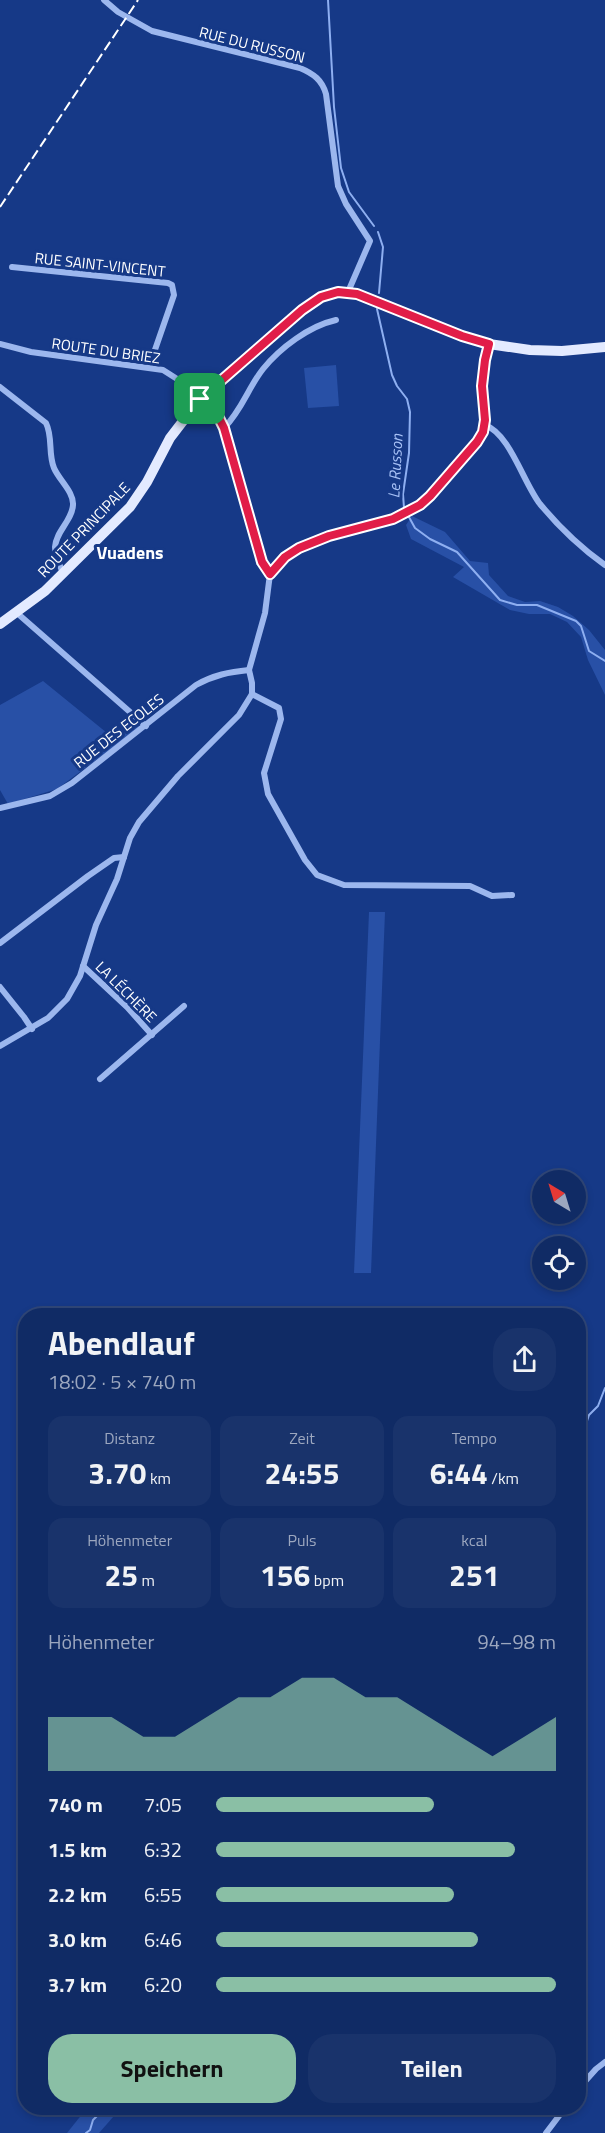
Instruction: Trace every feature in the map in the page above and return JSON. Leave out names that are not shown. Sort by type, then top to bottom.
[{"type":"main road","points":[[348,292],[369,298],[462,336],[489,344],[530,350],[562,351],[605,347]]},
{"type":"main road","name":"ROUTE PRINCIPALE","points":[[0,624],[64,574],[137,499],[170,438],[200,399],[308,306],[321,297],[348,292]]},
{"type":"street","name":"RUE DU RUSSON","points":[[104,0],[118,12],[152,31],[300,68],[318,78],[326,94],[338,186],[346,204],[370,241],[348,292]]},
{"type":"street","name":"RUE SAINT-VINCENT","points":[[12,267],[172,285],[174,295],[149,367]]},
{"type":"street","points":[[270,574],[262,562],[224,428],[245,401],[262,370],[277,355],[306,331],[336,320]]},
{"type":"street","name":"ROUTE DU BRIEZ","points":[[0,344],[31,352],[163,370],[176,377],[218,416],[224,428]]},
{"type":"street","points":[[0,1046],[32,1029],[61,1007],[74,989],[93,931],[117,879],[130,838],[151,806],[239,715],[252,694],[249,670],[265,613],[270,574],[285,557],[312,542],[402,515],[430,496],[477,442],[485,425],[482,386],[489,344]]},
{"type":"street","points":[[0,387],[46,423],[53,467],[72,499],[73,507],[55,545],[64,574]]},
{"type":"street","points":[[485,425],[502,437],[527,485],[541,505],[569,536],[605,565]]},
{"type":"street","points":[[17,613],[146,726]]},
{"type":"street","name":"RUE DES ECOLES","points":[[0,808],[50,796],[72,783],[196,685],[211,676],[249,670]]},
{"type":"street","points":[[252,694],[279,708],[281,719],[264,773],[268,794],[305,860],[317,875],[344,885],[470,886],[492,896],[512,895]]},
{"type":"street","points":[[0,943],[105,864],[114,858],[124,857]]},
{"type":"street","name":"LA LÉCHÈRE","points":[[83,966],[127,1007],[152,1035]]},
{"type":"street","points":[[0,987],[32,1029]]},
{"type":"street","name":"LA LÉCHÈRE","points":[[100,1079],[184,1006]]},
{"type":"street","points":[[586,2080],[605,2062]]},
{"type":"street","points":[[546,2133],[560,2115]]},
{"type":"shaded area","points":[[336,365],[339,406],[308,408],[304,368]]},
{"type":"shaded area","points":[[412,516],[445,532],[470,561],[488,563],[489,575],[508,596],[525,602],[540,601],[558,607],[589,630],[605,650],[605,695],[588,660],[581,637],[567,622],[550,614],[529,614],[510,610],[453,577],[464,567],[411,539],[406,525]]},
{"type":"shaded area","points":[[43,681],[112,737],[132,718],[140,727],[57,789],[8,804],[0,790],[0,705]]},
{"type":"shaded area","points":[[369,912],[385,912],[371,1273],[354,1273]]},
{"type":"shaded area","points":[[81,2115],[115,2115],[99,2133],[67,2133]]},
{"type":"waterway","name":"Le Russon","points":[[328,0],[334,107],[341,168],[349,192],[374,226]]},
{"type":"waterway","name":"Le Russon","points":[[378,232],[383,247],[379,293]]},
{"type":"waterway","name":"Le Russon","points":[[377,309],[392,375],[407,399],[410,412],[409,453],[403,494],[404,508],[415,528],[430,539],[457,552],[500,600],[517,605],[537,605],[576,621],[581,626],[589,651],[605,661]]},
{"type":"waterway","points":[[586,1424],[589,1415],[598,1406],[605,1388]]},
{"type":"waterway","points":[[586,1424],[586,1441]]},
{"type":"waterway","points":[[86,2133],[98,2115]]},
{"type":"railway","points":[[0,207],[138,0]]},
{"type":"district","name":"Vuadens","points":[[130,553]]},
{"type":"route","points":[[338,292],[348,292],[369,298],[462,336],[489,344],[481,396],[485,420],[483,432],[430,496],[420,505],[393,519],[329,536],[299,548],[276,565],[270,574],[262,562],[236,463],[224,428],[218,416],[200,399],[302,310],[321,297],[338,292]]}]
